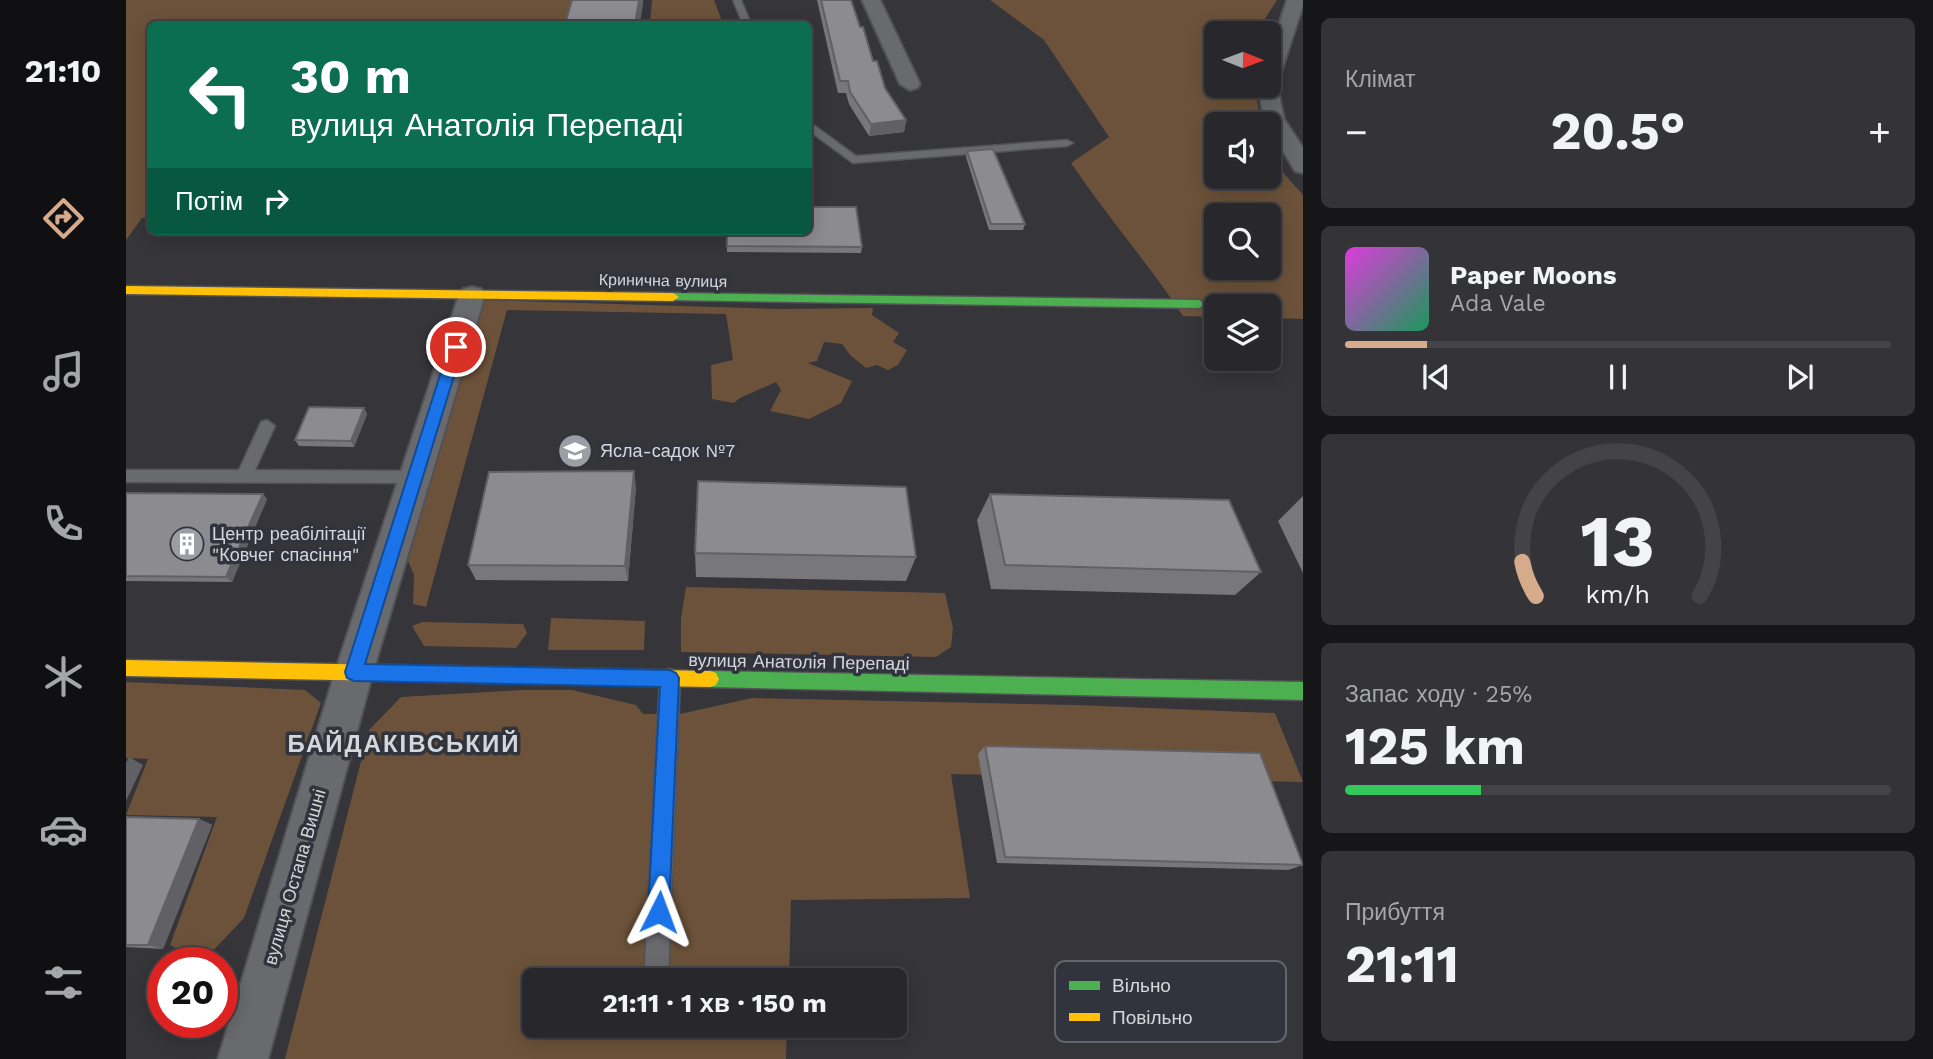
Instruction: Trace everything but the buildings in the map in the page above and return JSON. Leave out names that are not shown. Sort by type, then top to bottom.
[{"type":"street","points":[[871,0],[910,84]]},
{"type":"street","points":[[1281,45],[1296,0]]},
{"type":"street","points":[[1270,98],[1274,119],[1303,166]]},
{"type":"street","name":"Кринична вулиця","points":[[126,290],[1199,304]]},
{"type":"street","name":"вулиця Остапа Вишні","points":[[243,1059],[354,672],[472,295]]},
{"type":"street","name":"вулиця Анатолія Перепаді","points":[[126,668],[1303,691]]},
{"type":"lane","points":[[737,0],[746,21]]},
{"type":"lane","points":[[812,127],[853,160],[1067,143]]},
{"type":"lane","points":[[244,476],[267,426]]},
{"type":"lane","points":[[126,476],[416,477]]},
{"type":"lane","points":[[657,968],[670,678]]},
{"type":"shaded area","points":[[126,0],[574,0],[570,21],[147,21],[147,218],[142,218],[126,240]]},
{"type":"shaded area","points":[[652,0],[714,0],[722,21],[650,21]]},
{"type":"shaded area","points":[[990,0],[1277,0],[1264,21],[1204,21],[1204,98],[1257,98],[1259,112],[1204,112],[1204,189],[1281,189],[1281,170],[1303,195],[1303,319],[1281,318],[1281,294],[1204,294],[1204,317],[1183,316],[1071,163],[1109,137],[1044,40]]},
{"type":"shaded area","points":[[483,300],[777,309],[873,308],[872,315],[899,333],[893,342],[907,350],[898,365],[888,370],[877,365],[866,368],[850,355],[842,344],[824,342],[817,361],[808,363],[852,381],[841,403],[809,419],[770,411],[781,390],[776,382],[734,403],[712,399],[711,365],[733,360],[726,314],[507,310],[426,607],[413,604],[414,575],[408,561]]},
{"type":"shaded area","points":[[686,587],[945,593],[953,628],[951,647],[936,657],[681,652],[681,618]]},
{"type":"shaded area","points":[[551,618],[645,621],[644,650],[548,650]]},
{"type":"shaded area","points":[[422,622],[523,624],[527,633],[516,648],[424,646],[412,626]]},
{"type":"shaded area","points":[[126,682],[305,690],[321,703],[244,918],[217,947],[170,945],[217,817],[126,815],[148,759],[126,758]]},
{"type":"shaded area","points":[[572,690],[636,705],[643,714],[680,714],[752,698],[1076,705],[1275,713],[1303,782],[951,774],[970,898],[791,900],[789,968],[522,968],[522,1038],[787,1038],[786,1059],[285,1059],[369,730],[401,697]]},
{"type":"traffic: fast","points":[[673,297],[1199,304]]},
{"type":"traffic: fast","points":[[710,679],[1303,691]]},
{"type":"traffic: slow","points":[[126,290],[673,297]]},
{"type":"traffic: slow","points":[[126,668],[710,679]]},
{"type":"place","name":"Ясла-садок №7","points":[[575,451]]},
{"type":"place","name":"Центр реабілітації \"Ковчег спасіння\"","points":[[187,544]]},
{"type":"district","name":"БАЙДАКІВСЬКИЙ","points":[[404,744]]},
{"type":"route","points":[[456,347],[354,672],[670,678],[659,912]]}]
